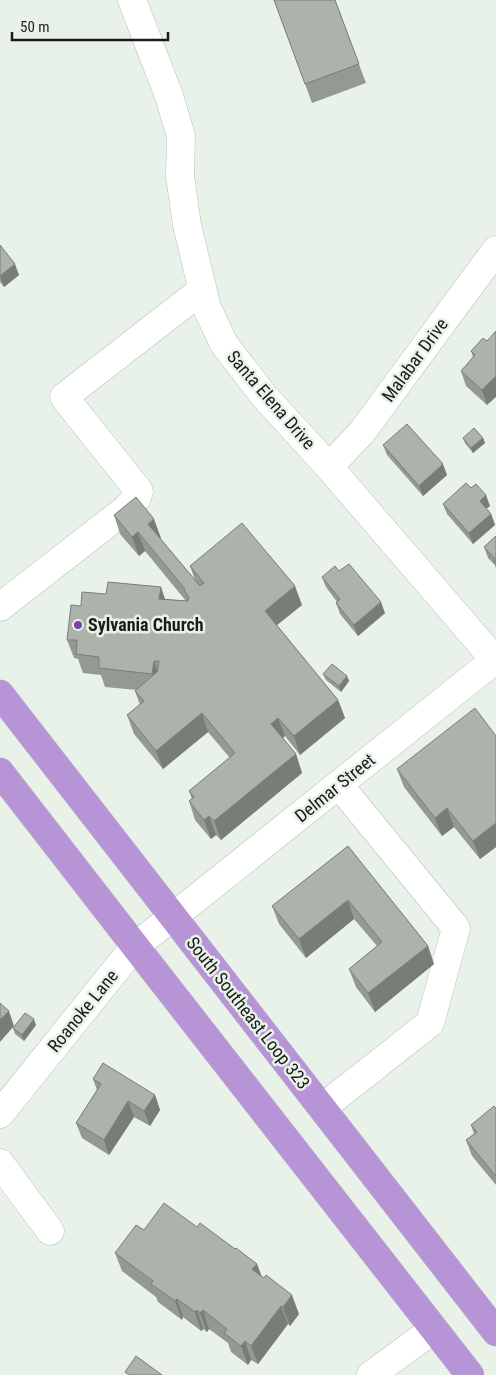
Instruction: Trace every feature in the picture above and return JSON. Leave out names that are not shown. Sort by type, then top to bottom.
[{"type":"highway","name":"South Southeast Loop 323","points":[[0,694],[496,1332]]},
{"type":"highway","points":[[0,772],[470,1375]]},
{"type":"street","name":"Santa Elena Drive","points":[[132,0],[181,136],[180,176],[188,225],[207,308],[224,344],[264,396],[329,467],[496,660]]},
{"type":"street","name":"Malabar Drive","points":[[329,467],[362,432],[496,250]]},
{"type":"street","points":[[0,607],[126,509],[137,498],[139,491],[64,397],[202,290]]},
{"type":"street","name":"Delmar Street","points":[[174,916],[496,660]]},
{"type":"street","points":[[322,1108],[430,1023],[456,928],[339,784]]},
{"type":"street","name":"Roanoke Lane","points":[[0,1114],[134,946],[174,916]]},
{"type":"street","points":[[0,1163],[50,1231]]},
{"type":"street","points":[[371,1375],[434,1329]]},
{"type":"building","points":[[274,0],[335,0],[359,64],[305,84]]},
{"type":"building","points":[[0,245],[15,264],[0,276]]},
{"type":"building","points":[[496,331],[496,376],[482,390],[461,371],[475,355],[471,351],[483,338],[487,341]]},
{"type":"building","points":[[407,424],[443,464],[419,486],[383,445]]},
{"type":"building","points":[[474,428],[483,438],[471,448],[463,438]]},
{"type":"building","points":[[466,483],[471,488],[476,484],[486,495],[480,501],[491,514],[469,533],[443,504]]},
{"type":"building","points":[[136,497],[154,519],[148,524],[200,586],[204,583],[190,566],[242,523],[295,586],[265,611],[338,700],[294,736],[278,718],[271,724],[296,754],[214,821],[209,816],[204,820],[189,801],[194,797],[189,791],[235,753],[202,713],[156,751],[127,715],[144,701],[135,691],[157,672],[159,661],[154,661],[152,674],[99,668],[99,657],[76,654],[77,640],[67,640],[71,605],[81,606],[82,592],[106,594],[108,582],[161,587],[159,599],[188,601],[189,597],[185,589],[138,532],[132,537],[114,515]]},
{"type":"building","points":[[496,536],[496,560],[484,547]]},
{"type":"building","points":[[349,564],[381,602],[354,625],[336,603],[340,599],[322,577],[335,566],[339,571]]},
{"type":"building","points":[[332,664],[347,676],[339,686],[323,674]]},
{"type":"building","points":[[475,708],[496,736],[496,823],[473,841],[447,808],[435,818],[397,769]]},
{"type":"building","points":[[348,846],[428,946],[368,993],[349,969],[382,942],[348,900],[299,939],[272,906]]},
{"type":"building","points":[[0,1003],[9,1011],[0,1020]]},
{"type":"building","points":[[25,1013],[34,1019],[22,1035],[13,1028]]},
{"type":"building","points":[[103,1063],[155,1095],[144,1111],[128,1101],[104,1140],[76,1123],[101,1084],[93,1079]]},
{"type":"building","points":[[494,1106],[496,1108],[496,1176],[466,1140],[477,1132],[471,1125]]},
{"type":"building","points":[[164,1203],[197,1227],[200,1223],[236,1248],[257,1264],[252,1269],[264,1278],[266,1275],[292,1295],[283,1307],[281,1306],[251,1346],[245,1341],[241,1346],[224,1333],[227,1329],[203,1310],[200,1313],[197,1310],[195,1312],[177,1299],[175,1301],[151,1284],[153,1281],[115,1253],[136,1225],[144,1230]]},
{"type":"building","points":[[136,1356],[162,1375],[129,1375],[125,1372]]},
{"type":"place","name":"Sylvania Church","points":[[78,625]]}]
